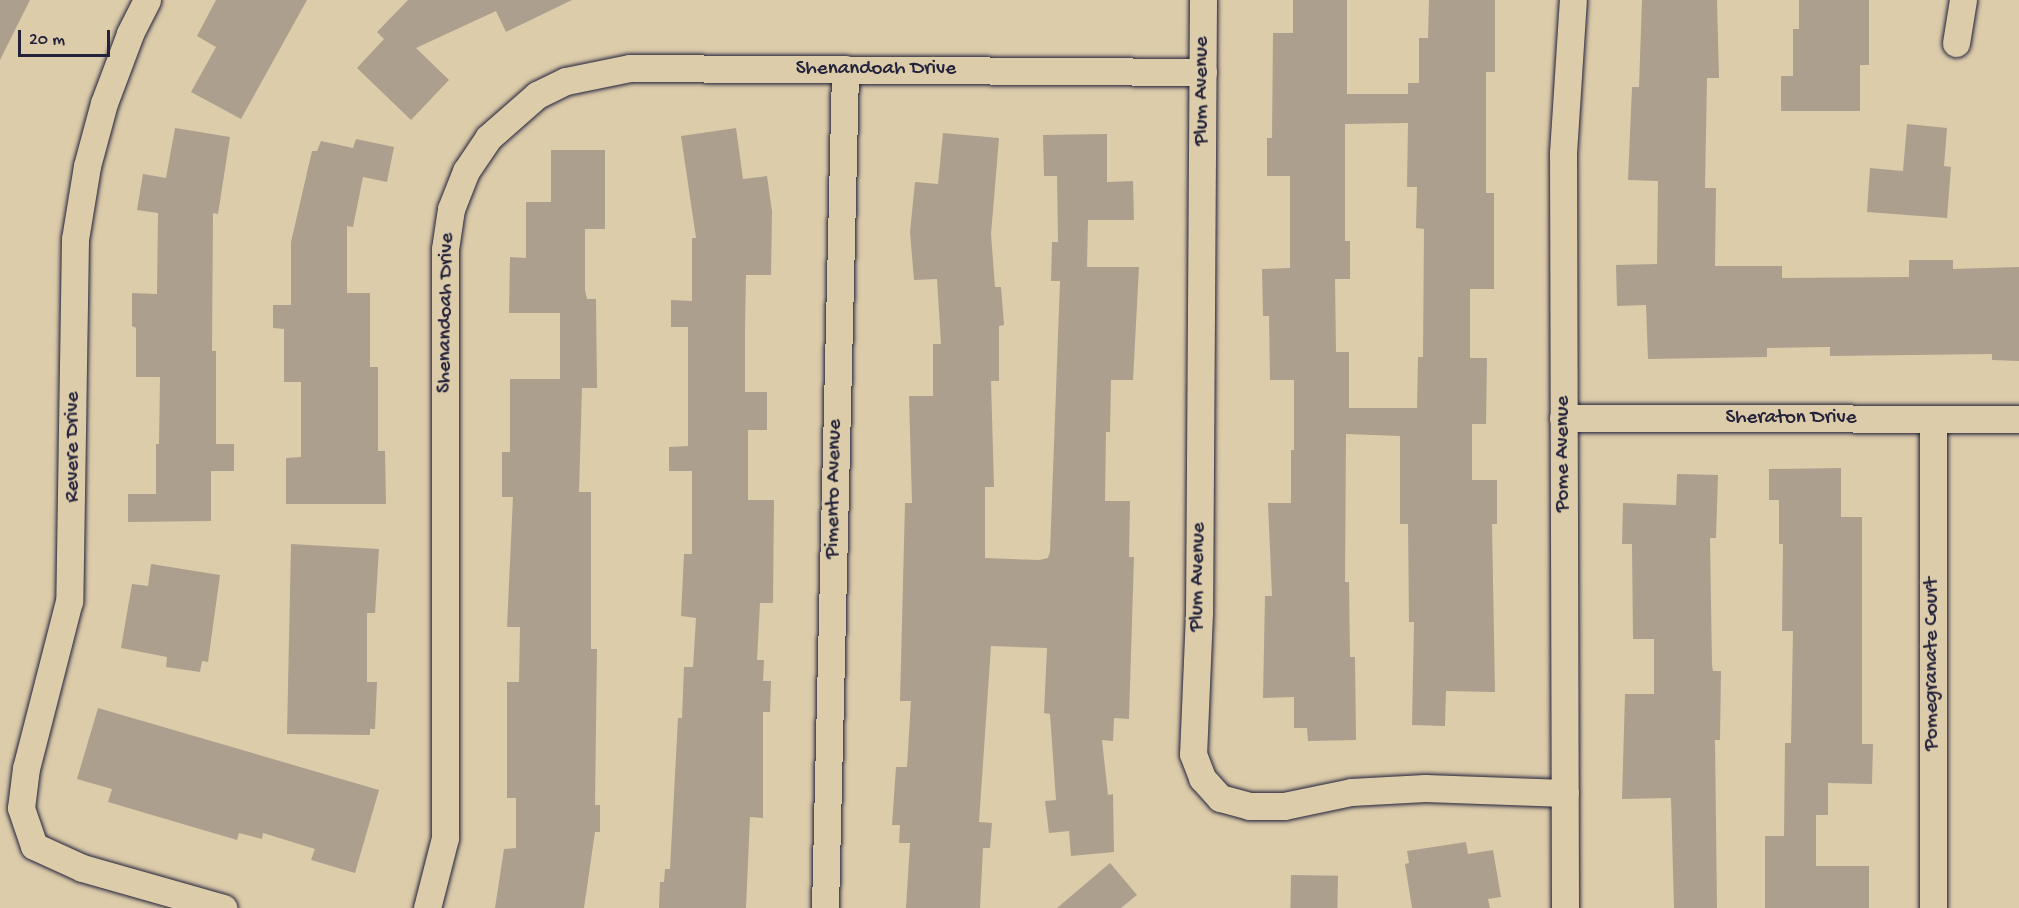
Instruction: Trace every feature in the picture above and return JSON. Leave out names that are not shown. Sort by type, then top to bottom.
[{"type":"street","name":"Revere Drive","points":[[147,0],[130,34],[104,103],[87,166],[75,239],[69,601],[26,768],[21,808],[34,846],[82,868],[223,908]]},
{"type":"street","name":"Plum Avenue","points":[[1203,0],[1199,613],[1193,754],[1202,778],[1220,798],[1249,806],[1284,806],[1351,792],[1415,788],[1565,792]]},
{"type":"street","name":"Pome Avenue","points":[[1565,908],[1563,153],[1573,0]]},
{"type":"street","points":[[1956,43],[1963,0]]},
{"type":"street","name":"Shenandoah Drive","points":[[427,908],[445,838],[445,249],[452,209],[466,171],[488,138],[512,114],[566,81],[630,68],[1203,72]]},
{"type":"street","name":"Pimento Avenue","points":[[825,908],[845,69]]},
{"type":"street","name":"Sheraton Drive","points":[[1563,418],[2019,419]]},
{"type":"street","name":"Pomegranate Court","points":[[1933,419],[1933,908]]},
{"type":"building","points":[[0,0],[30,0],[0,60]]},
{"type":"building","points":[[216,0],[307,0],[241,119],[191,92],[216,47],[197,36]]},
{"type":"building","points":[[408,0],[572,0],[506,32],[496,11],[416,48],[449,80],[411,120],[357,68],[384,39],[377,32]]},
{"type":"building","points":[[1293,0],[1347,0],[1347,94],[1408,94],[1408,83],[1419,83],[1419,38],[1428,38],[1429,0],[1495,0],[1495,72],[1486,72],[1486,193],[1494,193],[1494,289],[1470,289],[1470,358],[1487,358],[1486,424],[1472,424],[1472,480],[1497,480],[1497,524],[1492,524],[1495,692],[1446,691],[1445,726],[1412,725],[1414,622],[1409,622],[1408,524],[1400,524],[1400,436],[1346,434],[1345,582],[1349,582],[1350,657],[1355,657],[1356,740],[1308,741],[1307,728],[1294,728],[1294,697],[1263,698],[1265,596],[1272,596],[1268,503],[1291,503],[1291,450],[1294,450],[1294,380],[1270,380],[1269,316],[1263,316],[1262,269],[1290,268],[1290,176],[1267,176],[1267,138],[1272,138],[1273,33],[1293,33]],"holes":[[[1408,123],[1407,187],[1417,187],[1416,228],[1424,229],[1423,357],[1418,357],[1417,408],[1349,408],[1349,352],[1336,352],[1335,279],[1350,279],[1350,241],[1345,241],[1345,124]]]},
{"type":"building","points":[[1642,0],[1717,0],[1719,78],[1707,78],[1705,188],[1716,188],[1715,266],[1782,266],[1782,278],[1909,277],[1909,260],[1953,260],[1953,269],[2019,267],[2019,361],[1992,360],[1992,354],[1830,356],[1830,347],[1767,348],[1767,357],[1648,359],[1646,305],[1617,306],[1616,265],[1657,264],[1658,181],[1628,180],[1632,87],[1639,87]]},
{"type":"building","points":[[1799,0],[1869,0],[1869,65],[1860,65],[1860,111],[1781,111],[1781,76],[1793,76],[1793,29],[1799,29]]},
{"type":"building","points":[[1907,124],[1947,128],[1944,166],[1951,167],[1947,218],[1867,212],[1870,168],[1903,171]]},
{"type":"building","points":[[175,128],[230,137],[218,214],[213,213],[212,351],[216,351],[216,444],[234,444],[234,471],[211,471],[211,521],[128,522],[128,494],[156,494],[156,444],[159,444],[160,377],[136,377],[136,328],[132,326],[132,293],[157,294],[158,213],[137,210],[143,174],[166,178]]},
{"type":"building","points":[[736,128],[743,179],[767,176],[772,211],[771,275],[746,275],[745,327],[745,392],[767,392],[767,430],[748,430],[748,500],[774,500],[773,603],[760,603],[757,660],[764,660],[763,681],[771,681],[770,712],[763,712],[763,818],[750,817],[746,908],[659,908],[660,882],[664,882],[665,869],[670,869],[678,718],[682,718],[684,667],[693,667],[696,618],[681,616],[684,554],[692,554],[692,471],[669,471],[669,447],[688,446],[688,327],[671,327],[671,300],[692,301],[692,238],[696,238],[681,136]]},
{"type":"building","points":[[943,133],[999,138],[991,234],[995,287],[1001,287],[1004,325],[999,326],[999,381],[991,381],[994,487],[985,487],[985,558],[1039,560],[1048,558],[1050,552],[1060,281],[1051,281],[1052,242],[1058,242],[1057,176],[1044,176],[1043,135],[1107,134],[1107,182],[1133,181],[1134,220],[1088,220],[1087,267],[1139,267],[1133,380],[1111,380],[1110,432],[1106,432],[1105,501],[1130,501],[1129,557],[1134,557],[1129,719],[1114,718],[1113,741],[1102,740],[1108,795],[1113,794],[1114,852],[1071,856],[1069,831],[1049,833],[1045,801],[1056,800],[1050,714],[1044,713],[1047,648],[991,646],[979,822],[992,823],[990,848],[983,848],[980,908],[906,908],[910,843],[899,843],[900,825],[892,825],[896,767],[907,767],[911,701],[900,701],[905,503],[912,503],[909,396],[933,396],[933,344],[941,344],[937,279],[914,280],[910,232],[915,182],[938,184]]},
{"type":"building","points":[[356,139],[394,147],[387,182],[363,177],[353,227],[347,226],[347,293],[370,293],[370,367],[378,367],[378,451],[385,451],[386,504],[286,504],[286,458],[301,457],[301,382],[284,382],[284,329],[273,328],[273,305],[291,305],[291,242],[312,151],[317,151],[321,141],[353,148]]},
{"type":"building","points":[[551,150],[605,150],[605,229],[585,229],[585,290],[587,299],[596,299],[597,388],[582,388],[579,492],[591,492],[591,649],[597,649],[595,805],[600,805],[600,832],[595,832],[584,908],[495,908],[504,849],[516,848],[516,798],[507,798],[507,682],[519,682],[520,627],[507,627],[513,497],[502,497],[502,452],[510,452],[510,379],[560,379],[560,313],[509,313],[510,257],[526,258],[526,202],[551,202]]},
{"type":"building","points":[[1841,468],[1841,517],[1862,517],[1862,744],[1873,744],[1872,784],[1828,783],[1828,815],[1816,815],[1816,866],[1869,866],[1869,908],[1765,908],[1765,836],[1784,836],[1785,743],[1791,743],[1793,631],[1782,631],[1783,544],[1779,544],[1779,500],[1769,500],[1769,469]]},
{"type":"building","points":[[1677,474],[1718,475],[1716,538],[1710,538],[1712,665],[1713,671],[1721,671],[1720,740],[1715,740],[1717,908],[1674,908],[1671,798],[1622,799],[1625,694],[1654,694],[1654,639],[1633,639],[1632,544],[1622,544],[1623,503],[1676,505]]},
{"type":"building","points":[[291,544],[379,549],[375,613],[367,613],[367,682],[377,682],[375,729],[370,729],[370,735],[287,734]]},
{"type":"building","points":[[151,564],[220,575],[208,662],[202,661],[200,672],[166,667],[167,657],[121,648],[132,584],[148,586]]},
{"type":"building","points":[[98,708],[379,790],[355,873],[311,860],[315,849],[263,833],[262,839],[239,833],[237,840],[108,802],[112,789],[77,779]]},
{"type":"building","points":[[1466,842],[1468,854],[1493,850],[1501,897],[1488,899],[1490,908],[1412,908],[1405,864],[1409,863],[1407,851]]},
{"type":"building","points":[[1110,863],[1137,895],[1121,908],[1057,908]]},
{"type":"building","points":[[1291,875],[1338,876],[1337,908],[1290,908]]}]
